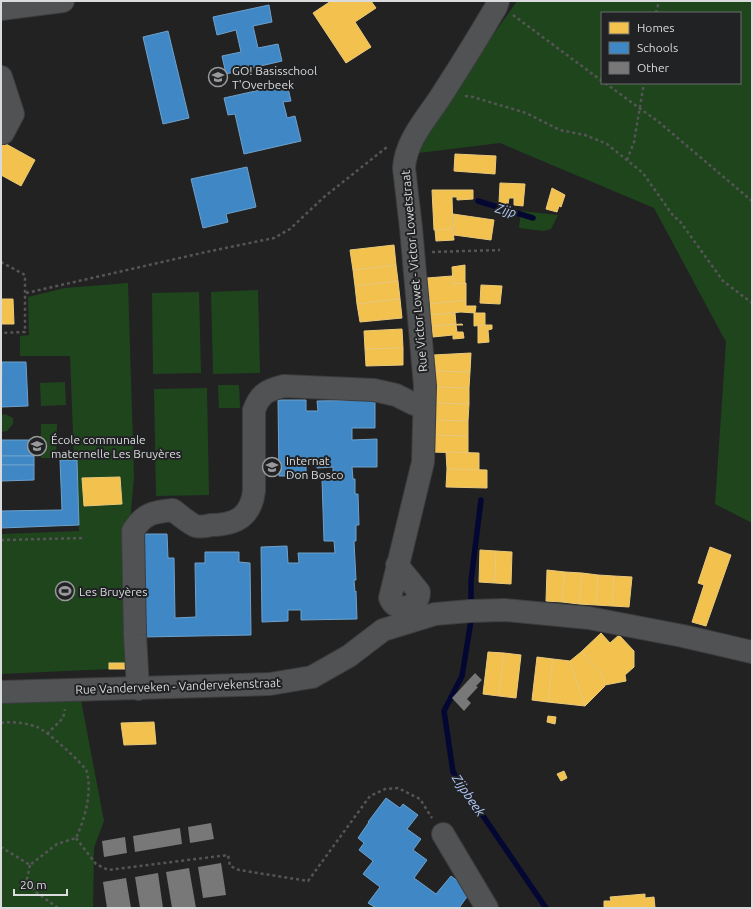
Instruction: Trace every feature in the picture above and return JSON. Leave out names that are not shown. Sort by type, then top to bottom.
[{"type":"street","points":[[1,9],[63,1]]},
{"type":"street","name":"Rue Victor Lowet - Victor Lowetstraat","points":[[397,565],[423,462],[425,386],[404,158],[410,142],[443,94],[496,7],[505,8]]},
{"type":"street","points":[[1,77],[13,114],[3,133]]},
{"type":"street","points":[[138,689],[135,635],[133,531],[138,522],[152,512],[173,510],[195,526],[231,524],[248,511],[253,502],[254,491],[254,410],[258,399],[261,396],[272,389],[284,386],[374,390],[396,395],[414,404],[424,403]]},
{"type":"street","name":"Rue Vanderveken - Vandervekenstraat","points":[[1,692],[270,684],[312,676],[349,656],[383,630],[435,614],[505,610],[589,618],[683,636],[752,652]]},
{"type":"street","points":[[443,834],[487,908]]},
{"type":"path","points":[[656,12],[658,1]]},
{"type":"path","points":[[505,8],[601,80]]},
{"type":"path","points":[[606,84],[640,110],[660,123],[752,201]]},
{"type":"path","points":[[627,160],[634,142],[644,84]]},
{"type":"path","points":[[458,95],[473,97],[526,113],[560,130],[585,134],[607,144],[643,173],[674,217],[679,220],[723,281],[752,303]]},
{"type":"path","points":[[26,293],[274,238],[290,230],[324,197],[390,145],[410,142]]},
{"type":"path","points":[[413,253],[500,250]]},
{"type":"path","points":[[1,262],[25,275],[26,293],[26,332],[1,333]]},
{"type":"path","points":[[1,540],[85,538]]},
{"type":"path","points":[[47,734],[63,718],[70,690]]},
{"type":"path","points":[[1,723],[10,722],[39,727],[67,750],[86,770],[88,789],[84,820],[76,838],[58,844],[30,865],[27,879],[36,892],[53,906],[58,908]]},
{"type":"path","points":[[76,838],[96,864],[108,870],[228,855],[230,866],[239,870],[308,881],[370,796],[386,789],[398,788],[420,799],[443,834]]},
{"type":"path","points":[[1,847],[30,865]]},
{"type":"green space","points":[[517,1],[752,1],[752,523],[715,504],[726,342],[654,208],[500,143],[418,153],[421,144],[476,59]]},
{"type":"green space","points":[[521,211],[558,215],[551,229],[543,231],[519,228]]},
{"type":"green space","points":[[128,283],[134,476],[128,546],[132,668],[1,674],[1,534],[79,531],[77,460],[74,460],[70,356],[20,356],[20,336],[29,335],[28,297],[65,288]]},
{"type":"green space","points":[[258,290],[260,373],[213,374],[211,292]]},
{"type":"green space","points":[[199,292],[201,373],[153,374],[152,293]]},
{"type":"green space","points":[[65,382],[66,405],[41,406],[40,383]]},
{"type":"green space","points":[[218,385],[239,385],[240,408],[219,408]]},
{"type":"green space","points":[[207,388],[209,495],[156,496],[154,389]]},
{"type":"green space","points":[[5,414],[13,418],[13,424],[7,431],[1,432],[1,415]]},
{"type":"green space","points":[[41,424],[57,424],[56,458],[41,458]]},
{"type":"green space","points":[[81,700],[104,821],[94,848],[93,908],[1,908],[1,702]]},
{"type":"building: Homes","points":[[331,1],[371,1],[376,8],[355,22],[371,47],[346,63],[313,13]]},
{"type":"building: Homes","points":[[1,133],[10,138],[6,144],[35,160],[21,186],[1,175]]},
{"type":"building: Homes","points":[[455,154],[496,156],[495,174],[454,171]]},
{"type":"building: Homes","points":[[500,183],[525,184],[523,206],[514,205],[514,198],[509,198],[508,204],[499,203]]},
{"type":"building: Homes","points":[[552,188],[565,195],[561,207],[559,206],[557,212],[546,209]]},
{"type":"building: Homes","points":[[432,190],[473,190],[473,199],[457,200],[457,197],[452,197],[453,229],[434,230]]},
{"type":"building: Homes","points":[[453,214],[494,220],[491,240],[454,235]]},
{"type":"building: Homes","points":[[453,229],[454,240],[436,241],[435,230]]},
{"type":"building: Homes","points":[[394,245],[396,265],[353,270],[350,250]]},
{"type":"building: Homes","points":[[396,265],[398,281],[355,286],[353,270]]},
{"type":"building: Homes","points":[[465,265],[465,284],[453,284],[452,267]]},
{"type":"building: Homes","points":[[452,276],[453,284],[466,283],[466,300],[430,304],[427,278]]},
{"type":"building: Homes","points":[[398,281],[400,299],[357,304],[355,286]]},
{"type":"building: Homes","points":[[481,285],[502,286],[500,304],[480,303]]},
{"type":"building: Homes","points":[[1,299],[13,299],[14,324],[1,324]]},
{"type":"building: Homes","points":[[400,299],[402,318],[360,322],[357,304]]},
{"type":"building: Homes","points":[[466,300],[466,306],[476,306],[475,313],[461,312],[430,315],[430,304]]},
{"type":"building: Homes","points":[[455,313],[456,324],[432,326],[430,315]]},
{"type":"building: Homes","points":[[474,313],[485,313],[485,325],[474,326]]},
{"type":"building: Homes","points":[[462,324],[463,325],[456,325],[457,332],[463,332],[464,338],[453,339],[453,335],[433,337],[432,326]]},
{"type":"building: Homes","points":[[492,325],[492,329],[488,330],[489,342],[478,343],[478,326]]},
{"type":"building: Homes","points":[[402,329],[403,348],[365,349],[364,331]]},
{"type":"building: Homes","points":[[403,348],[403,365],[366,366],[365,349]]},
{"type":"building: Homes","points":[[471,353],[470,372],[432,371],[433,355]]},
{"type":"building: Homes","points":[[432,371],[470,372],[469,388],[432,387]]},
{"type":"building: Homes","points":[[432,387],[469,388],[469,404],[431,403]]},
{"type":"building: Homes","points":[[431,403],[469,404],[468,421],[431,420]]},
{"type":"building: Homes","points":[[431,420],[468,421],[468,436],[431,435]]},
{"type":"building: Homes","points":[[431,435],[468,436],[468,453],[430,452]]},
{"type":"building: Homes","points":[[446,452],[479,453],[479,471],[447,469]]},
{"type":"building: Homes","points":[[447,469],[487,470],[487,488],[446,487]]},
{"type":"building: Homes","points":[[120,477],[122,504],[84,506],[82,478]]},
{"type":"building: Homes","points":[[710,547],[731,555],[706,626],[692,622],[704,585],[698,583]]},
{"type":"building: Homes","points":[[480,550],[496,551],[495,583],[479,582]]},
{"type":"building: Homes","points":[[496,551],[512,552],[511,584],[495,583]]},
{"type":"building: Homes","points":[[547,570],[565,572],[562,602],[546,601]]},
{"type":"building: Homes","points":[[565,572],[582,573],[579,604],[562,602]]},
{"type":"building: Homes","points":[[582,573],[598,575],[596,605],[579,604]]},
{"type":"building: Homes","points":[[598,575],[614,576],[612,606],[596,605]]},
{"type":"building: Homes","points":[[614,576],[632,577],[629,607],[612,606]]},
{"type":"building: Homes","points":[[601,633],[610,643],[619,635],[634,651],[634,667],[625,675],[626,681],[605,685],[602,674],[581,652]]},
{"type":"building: Homes","points":[[488,652],[504,653],[499,696],[483,694]]},
{"type":"building: Homes","points":[[581,652],[602,674],[605,686],[585,706],[570,661]]},
{"type":"building: Homes","points":[[504,653],[521,655],[516,698],[499,696]]},
{"type":"building: Homes","points":[[537,657],[553,659],[548,702],[532,700]]},
{"type":"building: Homes","points":[[553,659],[570,661],[585,706],[548,702]]},
{"type":"building: Homes","points":[[109,663],[128,663],[128,669],[109,669]]},
{"type":"building: Homes","points":[[548,716],[556,717],[555,724],[547,722]]},
{"type":"building: Homes","points":[[154,722],[156,744],[124,745],[121,723]]},
{"type":"building: Homes","points":[[564,771],[567,778],[561,781],[557,774]]},
{"type":"building: Homes","points":[[645,894],[645,898],[654,897],[655,908],[604,908],[604,901],[611,901],[610,897]]},
{"type":"building: Schools","points":[[269,5],[272,22],[253,26],[258,48],[278,44],[282,61],[226,74],[222,56],[241,52],[236,30],[217,35],[213,17]]},
{"type":"building: Schools","points":[[168,31],[189,118],[163,124],[143,37]]},
{"type":"building: Schools","points":[[287,84],[291,101],[283,102],[287,118],[295,116],[301,141],[244,154],[235,114],[228,115],[224,98]]},
{"type":"building: Schools","points":[[247,167],[256,207],[226,214],[228,222],[203,228],[191,179]]},
{"type":"building: Schools","points":[[2,362],[26,362],[28,406],[1,407]]},
{"type":"building: Schools","points":[[278,400],[306,400],[306,411],[318,411],[317,401],[375,400],[375,428],[352,428],[352,440],[377,439],[377,467],[352,467],[353,479],[355,479],[355,494],[358,494],[359,525],[356,525],[356,541],[354,541],[356,580],[354,580],[357,619],[301,620],[301,610],[288,610],[288,621],[262,622],[261,547],[287,546],[288,563],[299,563],[298,553],[335,553],[334,541],[324,541],[322,479],[333,479],[333,467],[317,468],[317,458],[306,458],[306,476],[279,476]]},
{"type":"building: Schools","points":[[1,440],[33,440],[34,456],[1,456]]},
{"type":"building: Schools","points":[[1,456],[34,456],[34,465],[1,465]]},
{"type":"building: Schools","points":[[60,460],[77,460],[79,525],[1,528],[1,511],[62,510]]},
{"type":"building: Schools","points":[[1,465],[34,465],[34,480],[1,481]]},
{"type":"building: Schools","points":[[141,534],[167,534],[168,558],[174,558],[175,618],[196,617],[195,563],[205,563],[205,552],[239,552],[239,562],[250,563],[251,635],[143,637]]},
{"type":"building: Schools","points":[[386,798],[400,808],[403,804],[418,815],[407,829],[421,839],[413,850],[427,860],[414,878],[436,894],[451,876],[471,891],[459,908],[376,908],[368,903],[380,887],[363,874],[373,861],[359,850],[364,843],[358,838]]},
{"type":"building: Other","points":[[475,673],[482,680],[467,699],[471,703],[464,711],[452,698]]},
{"type":"building: Other","points":[[211,823],[214,839],[190,843],[188,827]]},
{"type":"building: Other","points":[[180,828],[182,844],[135,852],[133,836]]},
{"type":"building: Other","points":[[125,837],[127,853],[104,857],[102,841]]},
{"type":"building: Other","points":[[221,863],[226,895],[203,898],[198,867]]},
{"type":"building: Other","points":[[189,868],[196,908],[172,908],[166,872]]},
{"type":"building: Other","points":[[158,873],[163,908],[140,908],[135,877]]},
{"type":"building: Other","points":[[126,878],[131,908],[107,908],[103,882]]},
{"type":"waterway","name":"Zijp","points":[[478,201],[533,218]]},
{"type":"waterway","name":"Zijpbeek","points":[[471,601],[471,581],[481,500]]},
{"type":"waterway","name":"Zijpbeek","points":[[471,621],[462,676],[444,711],[453,772],[546,908]]},
{"type":"place","name":"GO! Basisschool T'Overbeek","points":[[218,77]]},
{"type":"place","name":"École communale maternelle Les Bruyères","points":[[37,446]]},
{"type":"place","name":"Internat Don Bosco","points":[[272,467]]},
{"type":"place","name":"Les Bruyères","points":[[65,591]]}]
